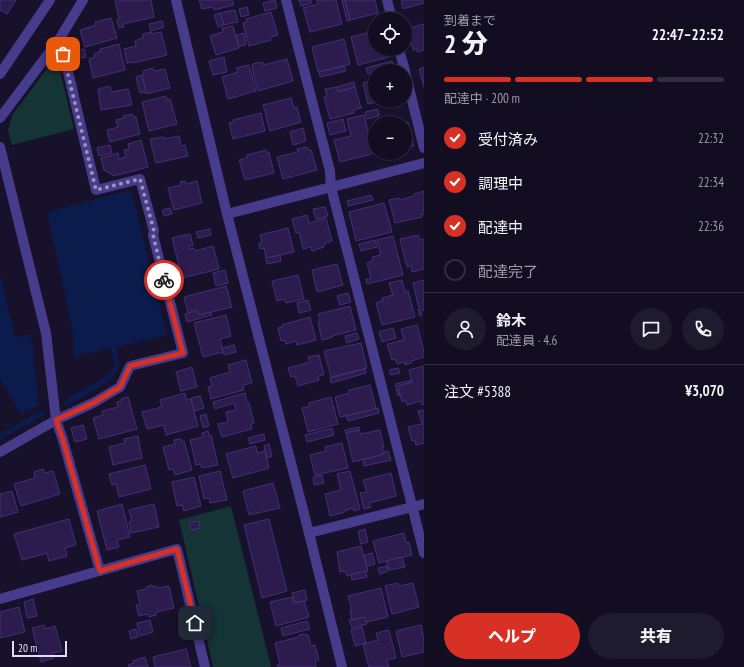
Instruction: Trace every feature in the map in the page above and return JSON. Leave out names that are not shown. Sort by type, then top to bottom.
[{"type":"street","points":[[0,74],[50,0]]},
{"type":"street","points":[[0,118],[60,38],[83,0]]},
{"type":"street","points":[[176,0],[227,214],[342,667]]},
{"type":"street","points":[[286,0],[330,171],[331,187],[424,553]]},
{"type":"street","points":[[387,0],[390,12]]},
{"type":"street","points":[[0,452],[56,420],[93,403],[120,387],[130,366],[183,353],[140,179],[96,190],[60,38]]},
{"type":"street","points":[[412,99],[424,148]]},
{"type":"street","points":[[0,147],[46,333],[56,420],[100,571]]},
{"type":"street","points":[[227,214],[424,163]]},
{"type":"street","points":[[309,533],[424,504]]},
{"type":"street","points":[[0,599],[177,549],[205,667]]},
{"type":"green space","points":[[52,62],[59,67],[74,129],[12,145],[8,130],[13,114]]},
{"type":"green space","points":[[231,506],[271,667],[213,667],[179,520]]},
{"type":"water","points":[[127,191],[132,193],[167,335],[74,357],[72,328],[47,212]]},
{"type":"water","points":[[0,274],[15,337],[31,334],[39,405],[21,415],[0,378]]},
{"type":"building","points":[[0,0],[16,0],[7,14],[0,10]]},
{"type":"building","points":[[115,0],[151,0],[154,17],[123,24],[124,27],[119,28],[117,20],[119,19]]},
{"type":"building","points":[[199,0],[232,0],[234,5],[214,10],[213,7],[202,9]]},
{"type":"building","points":[[275,0],[277,8],[265,11],[263,3]]},
{"type":"building","points":[[299,0],[311,0],[312,3],[301,6]]},
{"type":"building","points":[[317,0],[336,0],[342,24],[310,32],[303,8],[318,4]]},
{"type":"building","points":[[342,0],[345,0],[350,20],[347,21]]},
{"type":"building","points":[[345,0],[375,0],[378,12],[368,12],[368,16],[350,20]]},
{"type":"building","points":[[401,0],[424,0],[424,3],[403,9]]},
{"type":"building","points":[[247,7],[249,15],[241,17],[239,9]]},
{"type":"building","points":[[235,10],[238,22],[224,25],[220,13]]},
{"type":"building","points":[[271,12],[278,35],[270,37],[271,40],[249,46],[243,23],[247,22],[246,19]]},
{"type":"building","points":[[220,13],[224,25],[218,27],[214,15]]},
{"type":"building","points":[[111,18],[117,38],[85,47],[80,30],[96,25],[95,22]]},
{"type":"building","points":[[162,21],[164,27],[151,31],[149,24]]},
{"type":"building","points":[[424,24],[424,50],[417,52],[417,49],[413,50],[412,27]]},
{"type":"building","points":[[233,26],[239,48],[216,55],[210,36],[223,32],[222,28]]},
{"type":"building","points":[[151,32],[151,34],[161,32],[167,55],[127,63],[124,49],[136,46],[135,41],[143,38],[143,34]]},
{"type":"building","points":[[244,33],[246,45],[239,46],[236,35]]},
{"type":"building","points":[[368,33],[368,56],[389,57],[358,65],[351,37]]},
{"type":"building","points":[[344,39],[350,64],[318,72],[312,47]]},
{"type":"building","points":[[119,44],[125,70],[93,78],[89,59],[95,57],[94,54],[100,52],[100,49]]},
{"type":"building","points":[[84,49],[86,57],[74,59],[72,52]]},
{"type":"building","points":[[224,57],[227,72],[213,75],[209,61]]},
{"type":"building","points":[[287,59],[293,81],[258,91],[252,64],[263,62],[263,65]]},
{"type":"building","points":[[392,61],[393,64],[381,64]]},
{"type":"building","points":[[249,65],[256,91],[228,99],[222,77],[238,72],[236,68]]},
{"type":"building","points":[[344,66],[346,71],[320,77],[319,72]]},
{"type":"building","points":[[424,67],[424,87],[419,69]]},
{"type":"building","points":[[153,68],[154,71],[165,69],[170,88],[146,94],[142,75],[144,74],[143,71]]},
{"type":"building","points":[[142,75],[146,92],[140,93],[136,77]]},
{"type":"building","points":[[354,82],[355,87],[338,92],[337,87]]},
{"type":"building","points":[[368,82],[368,104],[363,83]]},
{"type":"building","points":[[110,86],[111,92],[128,89],[132,105],[101,110],[98,89]]},
{"type":"building","points":[[337,87],[338,92],[355,87],[361,108],[354,110],[354,113],[330,119],[324,97],[327,96],[325,89]]},
{"type":"building","points":[[166,96],[167,100],[170,99],[177,124],[149,131],[142,102]]},
{"type":"building","points":[[291,98],[294,108],[297,107],[301,122],[270,131],[263,105]]},
{"type":"building","points":[[378,109],[379,116],[368,116],[367,119],[365,112]]},
{"type":"building","points":[[261,113],[265,131],[233,139],[229,123],[234,122],[233,120]]},
{"type":"building","points":[[132,114],[133,117],[136,117],[140,134],[110,142],[107,130],[118,127],[116,120],[124,118],[123,116]]},
{"type":"building","points":[[364,115],[368,131],[368,155],[340,162],[334,140],[351,136],[347,119]]},
{"type":"building","points":[[343,119],[346,131],[330,135],[327,123]]},
{"type":"building","points":[[303,128],[306,141],[293,145],[290,132]]},
{"type":"building","points":[[179,136],[181,146],[185,145],[188,156],[156,163],[150,139],[164,137],[164,139]]},
{"type":"building","points":[[141,140],[148,167],[114,176],[104,170],[101,158],[118,153],[119,159],[126,157],[124,150],[129,149],[128,144]]},
{"type":"building","points":[[110,145],[112,153],[99,156],[97,148]]},
{"type":"building","points":[[307,147],[308,150],[311,150],[317,170],[283,179],[277,157],[298,152],[297,149]]},
{"type":"building","points":[[266,150],[267,153],[269,152],[274,173],[245,180],[239,160],[247,158],[247,155]]},
{"type":"building","points":[[185,181],[186,184],[197,181],[202,203],[174,210],[168,188],[181,185],[180,182]]},
{"type":"building","points":[[424,191],[424,214],[421,215],[422,217],[395,223],[389,200],[399,198],[400,200]]},
{"type":"building","points":[[371,195],[373,200],[348,206],[347,201]]},
{"type":"building","points":[[384,203],[392,232],[356,241],[349,212]]},
{"type":"building","points":[[325,207],[328,216],[316,219],[313,209]]},
{"type":"building","points":[[170,208],[172,214],[164,216],[162,210]]},
{"type":"building","points":[[307,215],[309,223],[326,218],[332,241],[324,244],[324,247],[312,251],[311,247],[303,249],[299,232],[296,233],[292,219]]},
{"type":"building","points":[[288,228],[294,252],[266,258],[264,248],[260,249],[259,243],[262,243],[260,235]]},
{"type":"building","points":[[210,229],[211,235],[198,238],[196,232]]},
{"type":"building","points":[[190,234],[193,245],[189,246],[190,249],[194,248],[195,251],[213,246],[219,269],[182,278],[172,238]]},
{"type":"building","points":[[418,235],[420,240],[424,239],[424,269],[412,272],[411,266],[407,267],[400,239]]},
{"type":"building","points":[[393,236],[403,275],[367,284],[366,279],[371,279],[367,263],[373,261],[372,257],[381,255],[377,240]]},
{"type":"building","points":[[375,240],[377,247],[361,251],[359,244]]},
{"type":"building","points":[[280,255],[281,261],[267,264],[266,258]]},
{"type":"building","points":[[337,264],[343,285],[317,292],[312,270]]},
{"type":"building","points":[[225,270],[228,283],[216,286],[213,273]]},
{"type":"building","points":[[298,275],[304,299],[286,303],[285,299],[277,301],[272,281]]},
{"type":"building","points":[[402,280],[405,292],[408,291],[415,317],[382,325],[376,303],[383,301],[382,298],[393,295],[389,283]]},
{"type":"building","points":[[424,280],[424,310],[420,311],[422,315],[420,316],[413,283]]},
{"type":"building","points":[[226,286],[232,307],[199,315],[197,310],[188,313],[184,297]]},
{"type":"building","points":[[348,293],[351,302],[340,305],[337,296]]},
{"type":"building","points":[[308,300],[311,310],[299,313],[297,303]]},
{"type":"building","points":[[350,306],[356,330],[322,340],[318,322],[320,321],[318,314]]},
{"type":"building","points":[[197,310],[199,315],[211,312],[212,315],[187,322],[185,314]]},
{"type":"building","points":[[226,315],[231,336],[220,339],[223,352],[203,357],[194,323]]},
{"type":"building","points":[[310,317],[316,340],[297,345],[296,341],[286,344],[285,340],[281,341],[278,328],[283,327],[282,325]]},
{"type":"building","points":[[417,325],[424,357],[411,361],[411,363],[405,365],[405,362],[397,364],[395,359],[392,360],[387,344],[404,340],[401,329]]},
{"type":"building","points":[[393,328],[396,338],[382,342],[379,332]]},
{"type":"building","points":[[357,333],[359,339],[347,343],[345,336]]},
{"type":"building","points":[[361,343],[367,368],[331,377],[324,351]]},
{"type":"building","points":[[234,345],[236,352],[224,355],[222,348]]},
{"type":"building","points":[[319,355],[324,375],[318,376],[319,380],[298,386],[295,376],[291,377],[288,368],[310,362],[308,357]]},
{"type":"building","points":[[246,360],[252,383],[243,385],[244,390],[211,399],[208,387],[212,386],[210,378],[230,372],[228,365]]},
{"type":"building","points":[[424,366],[424,404],[422,405],[421,401],[407,405],[406,400],[402,402],[398,386],[412,382],[409,370]]},
{"type":"building","points":[[192,367],[197,387],[181,391],[176,372]]},
{"type":"building","points":[[398,368],[400,373],[391,375],[389,370]]},
{"type":"building","points":[[365,369],[366,373],[331,383],[330,378]]},
{"type":"building","points":[[412,380],[412,382],[398,386],[400,395],[398,396],[395,384]]},
{"type":"building","points":[[370,385],[376,409],[340,417],[335,397],[349,393],[349,390]]},
{"type":"building","points":[[185,393],[186,400],[191,399],[198,426],[166,435],[164,425],[147,429],[142,412],[162,407],[160,400]]},
{"type":"building","points":[[245,393],[254,423],[251,424],[252,429],[222,437],[218,424],[228,422],[226,412],[236,410],[234,403],[215,409],[213,402]]},
{"type":"building","points":[[200,396],[204,408],[194,411],[191,398]]},
{"type":"building","points":[[128,397],[137,429],[99,439],[93,418],[103,415],[102,411],[118,407],[117,402]]},
{"type":"building","points":[[331,397],[338,424],[308,432],[302,408],[310,406],[309,403]]},
{"type":"building","points":[[378,408],[379,413],[348,421],[346,416]]},
{"type":"building","points":[[424,410],[424,443],[416,445],[415,440],[412,441],[408,427],[422,424],[418,411]]},
{"type":"building","points":[[206,414],[209,426],[203,428],[200,416]]},
{"type":"building","points":[[83,425],[87,439],[75,442],[71,428]]},
{"type":"building","points":[[359,427],[359,430],[346,433],[345,430]]},
{"type":"building","points":[[332,428],[334,435],[307,442],[305,435]]},
{"type":"building","points":[[359,430],[361,434],[380,430],[384,454],[353,462],[346,433]]},
{"type":"building","points":[[208,431],[209,435],[211,435],[218,465],[202,468],[200,464],[196,465],[190,440],[203,437],[202,433]]},
{"type":"building","points":[[264,434],[265,440],[250,444],[248,438]]},
{"type":"building","points":[[138,436],[142,458],[113,465],[109,447],[125,443],[124,439]]},
{"type":"building","points":[[181,439],[182,442],[184,441],[192,470],[175,475],[173,469],[169,470],[163,447],[175,444],[174,440]]},
{"type":"building","points":[[342,443],[348,468],[315,475],[310,455],[326,451],[325,447]]},
{"type":"building","points":[[269,444],[272,456],[267,458],[264,446]]},
{"type":"building","points":[[256,446],[257,453],[265,451],[269,468],[233,478],[226,454]]},
{"type":"building","points":[[388,451],[391,460],[364,466],[363,460],[384,454],[384,452]]},
{"type":"building","points":[[145,465],[151,489],[119,497],[116,484],[112,485],[109,474]]},
{"type":"building","points":[[43,469],[45,473],[53,471],[60,494],[21,506],[14,484],[35,478],[34,472]]},
{"type":"building","points":[[220,471],[227,500],[210,503],[209,498],[204,499],[199,476]]},
{"type":"building","points":[[350,471],[360,509],[354,511],[353,508],[330,516],[325,494],[341,490],[337,474]]},
{"type":"building","points":[[391,473],[396,496],[369,503],[371,507],[364,509],[360,493],[367,492],[363,480]]},
{"type":"building","points":[[322,475],[324,483],[314,485],[313,477]]},
{"type":"building","points":[[194,477],[201,506],[184,511],[182,505],[177,506],[172,482]]},
{"type":"building","points":[[273,483],[280,508],[249,515],[243,491]]},
{"type":"building","points":[[12,491],[18,512],[0,517],[0,494]]},
{"type":"building","points":[[122,504],[130,537],[117,540],[119,547],[107,550],[97,511]]},
{"type":"building","points":[[154,504],[159,527],[131,533],[129,522],[132,521],[129,510]]},
{"type":"building","points":[[69,519],[76,545],[65,548],[67,556],[49,561],[47,553],[22,560],[14,534]]},
{"type":"building","points":[[269,519],[287,591],[262,598],[244,525]]},
{"type":"building","points":[[199,521],[200,528],[191,530],[189,523]]},
{"type":"building","points":[[365,529],[368,542],[361,544],[358,531]]},
{"type":"building","points":[[404,533],[406,543],[409,542],[412,555],[379,563],[373,541]]},
{"type":"building","points":[[361,546],[368,571],[347,576],[345,571],[340,572],[337,552]]},
{"type":"building","points":[[372,553],[375,564],[367,566],[364,555]]},
{"type":"building","points":[[402,557],[405,567],[389,570],[386,561]]},
{"type":"building","points":[[387,566],[388,571],[380,574],[378,568]]},
{"type":"building","points":[[365,571],[367,577],[352,580],[351,575]]},
{"type":"building","points":[[398,583],[399,586],[413,583],[419,607],[392,614],[385,586]]},
{"type":"building","points":[[152,585],[153,587],[157,586],[158,588],[169,586],[174,608],[156,612],[156,615],[149,617],[148,614],[139,616],[136,605],[140,604],[137,591],[146,589],[146,587]]},
{"type":"building","points":[[381,588],[388,617],[366,622],[365,617],[352,620],[350,611],[352,611],[348,596]]},
{"type":"building","points":[[305,590],[307,600],[295,603],[292,593]]},
{"type":"building","points":[[292,597],[294,603],[304,601],[309,617],[276,626],[270,602]]},
{"type":"building","points":[[33,599],[37,616],[27,618],[24,602]]},
{"type":"building","points":[[19,607],[25,632],[0,638],[0,612]]},
{"type":"building","points":[[365,617],[367,624],[352,628],[349,620]]},
{"type":"building","points":[[150,620],[153,632],[140,636],[137,623]]},
{"type":"building","points":[[307,621],[310,629],[283,636],[281,628]]},
{"type":"building","points":[[44,625],[46,629],[55,626],[62,651],[53,653],[54,658],[41,662],[32,628]]},
{"type":"building","points":[[421,625],[424,640],[424,652],[402,657],[396,631]]},
{"type":"building","points":[[362,627],[366,643],[355,646],[351,630]]},
{"type":"building","points":[[136,629],[138,637],[131,639],[129,631]]},
{"type":"building","points":[[389,630],[396,658],[387,660],[389,667],[369,667],[363,644],[378,640],[376,633]]},
{"type":"building","points":[[305,634],[308,635],[311,646],[315,645],[319,660],[315,661],[316,667],[278,667],[277,665],[280,664],[275,643]]},
{"type":"building","points":[[186,649],[191,667],[155,667],[153,657]]},
{"type":"building","points":[[145,657],[148,667],[129,667],[128,665],[134,663],[133,661]]},
{"type":"waterway","points":[[66,403],[109,378],[117,366],[113,344]]},
{"type":"waterway","points":[[0,437],[42,413]]},
{"type":"way so far","points":[[63,54],[96,190],[140,179],[154,231],[153,235],[164,280]]},
{"type":"route","points":[[164,280],[183,353],[130,366],[120,387],[93,403],[56,420],[100,571],[177,549],[195,623]]}]
